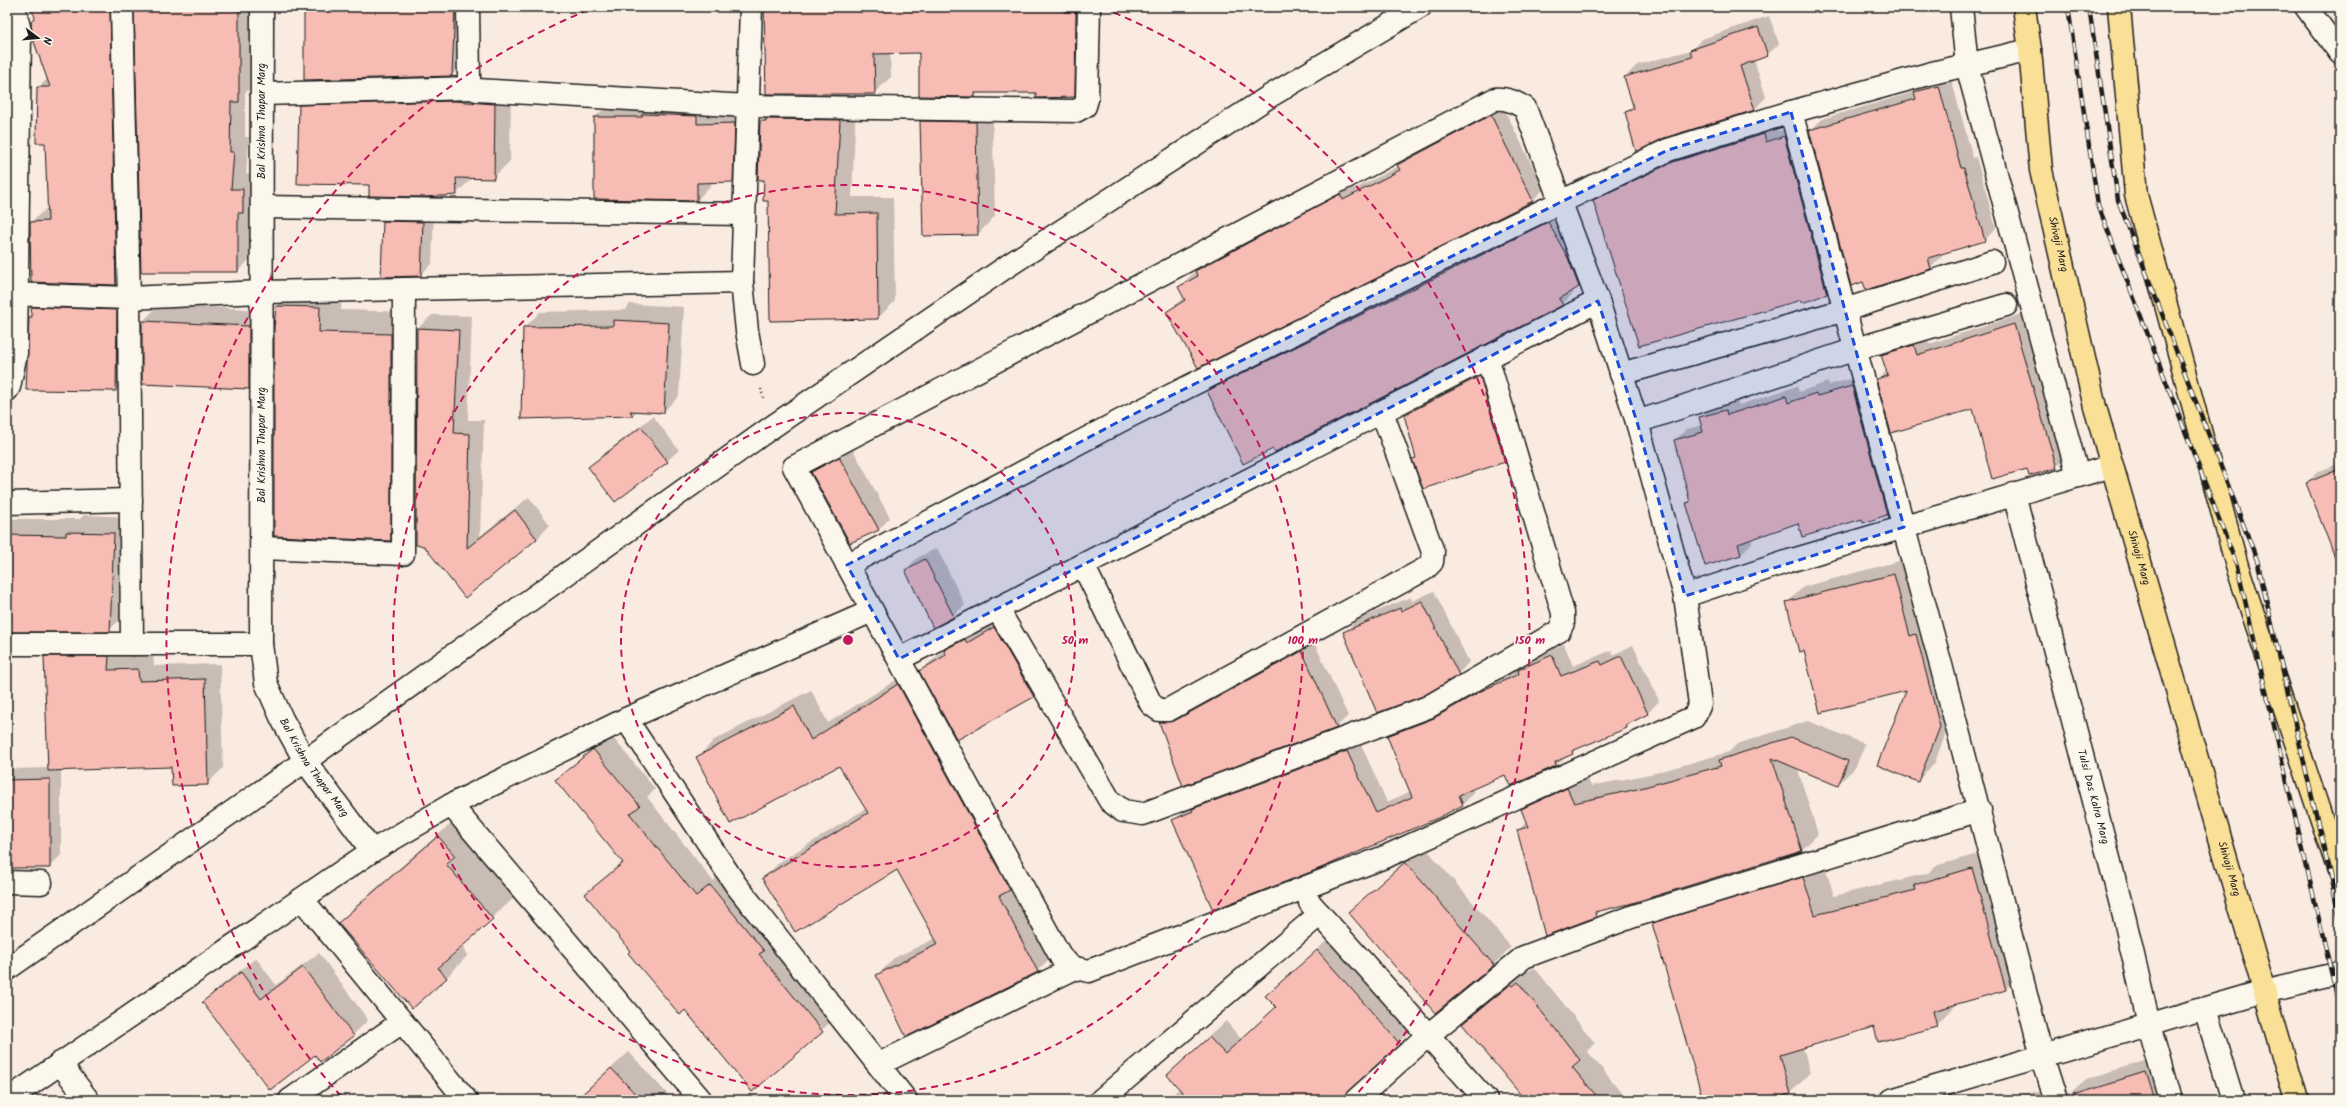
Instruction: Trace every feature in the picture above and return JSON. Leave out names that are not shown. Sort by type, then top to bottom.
[{"type":"main road","name":"Shivaji Marg","points":[[2024,7],[2030,50],[2041,170],[2095,407],[2296,1100]]},
{"type":"main road","points":[[2119,7],[2136,195],[2237,566],[2340,874]]},
{"type":"street","points":[[7,390],[9,387],[16,353],[12,294],[20,31],[14,7]]},
{"type":"street","points":[[122,7],[129,298],[132,644]]},
{"type":"street","name":"Bal Krishna Thapar Marg","points":[[262,7],[263,292],[261,644],[266,683],[305,761],[372,851]]},
{"type":"street","points":[[468,7],[469,81],[472,88]]},
{"type":"street","points":[[750,7],[742,282],[747,330],[753,364]]},
{"type":"street","points":[[262,94],[472,88],[485,91],[746,106],[1076,111],[1085,106],[1087,99],[1089,7]]},
{"type":"street","points":[[7,969],[305,761],[772,427],[1091,211],[1270,96],[1420,7]]},
{"type":"street","points":[[1961,7],[1967,66],[2078,476]]},
{"type":"street","points":[[2306,7],[2340,53]]},
{"type":"street","points":[[847,565],[1120,421],[1668,150],[1791,112],[1928,74],[2030,50]]},
{"type":"street","points":[[1504,98],[1525,108],[1561,202],[1598,301],[1637,422],[1685,596],[1700,704],[1694,717],[1394,853],[1089,971],[1075,968],[1062,959],[794,467],[1410,142],[1495,99],[1504,98]]},
{"type":"street","points":[[1791,112],[1980,810],[2042,1056],[2056,1100]]},
{"type":"street","points":[[262,206],[743,214]]},
{"type":"street","points":[[1621,374],[1845,310],[1992,262]]},
{"type":"street","points":[[12,294],[129,298],[263,292],[742,282]]},
{"type":"street","points":[[262,548],[402,554],[404,289]]},
{"type":"street","points":[[899,659],[1598,301]]},
{"type":"street","points":[[1637,422],[1856,349],[2006,305]]},
{"type":"street","points":[[997,608],[1110,801],[1123,811],[1143,814],[1428,707],[1559,631],[1563,622],[1563,613],[1487,357]]},
{"type":"street","points":[[1083,565],[1151,704],[1159,710],[1168,710],[1425,569],[1432,562],[1433,552],[1382,412]]},
{"type":"street","points":[[1685,596],[1788,561],[2112,466]]},
{"type":"street","name":"Tulsi Das Kalra Marg","points":[[2014,494],[2125,920],[2149,1025],[2170,1100]]},
{"type":"street","points":[[7,503],[131,500]]},
{"type":"street","points":[[7,1100],[372,851],[451,806],[626,719],[872,611]]},
{"type":"street","points":[[7,644],[261,644]]},
{"type":"street","points":[[626,719],[736,885],[906,1100]]},
{"type":"street","points":[[451,806],[701,1100]]},
{"type":"street","points":[[1356,1100],[1427,1036],[1524,957],[1634,916],[1980,810]]},
{"type":"street","points":[[7,882],[41,883]]},
{"type":"street","points":[[1298,891],[1486,1100]]},
{"type":"street","points":[[302,899],[466,1100]]},
{"type":"street","points":[[1101,1100],[1320,914]]},
{"type":"street","points":[[879,1064],[1075,968]]},
{"type":"street","points":[[1891,1100],[2264,991],[2340,973]]},
{"type":"street","points":[[2205,1009],[2232,1100]]},
{"type":"street","points":[[290,1100],[402,1022]]},
{"type":"street","points":[[60,1064],[88,1100]]},
{"type":"path","points":[[753,364],[772,427]]},
{"type":"highlighted area","points":[[1791,112],[1904,527],[1685,596],[1637,422],[1598,301],[899,659],[847,565],[1120,421],[1668,150]]},
{"type":"building","points":[[30,7],[110,7],[116,285],[31,282],[30,222],[48,221],[45,143],[36,143],[37,87],[50,87],[32,36],[31,22],[35,17]]},
{"type":"building","points":[[134,7],[239,7],[239,102],[231,102],[230,152],[234,152],[231,189],[243,189],[243,213],[238,213],[238,272],[141,272]]},
{"type":"building","points":[[304,7],[455,7],[452,76],[304,80]]},
{"type":"building","points":[[764,7],[1064,7],[1064,12],[1076,12],[1075,97],[1036,98],[1036,93],[975,93],[975,97],[919,96],[919,53],[874,54],[875,94],[766,94]]},
{"type":"building","points":[[1758,27],[1768,56],[1740,66],[1755,110],[1664,138],[1636,152],[1625,112],[1634,109],[1624,77],[1692,57],[1690,50]]},
{"type":"building","points":[[1939,86],[1961,168],[1964,168],[1985,241],[1928,258],[1931,269],[1866,290],[1863,282],[1851,286],[1809,130],[1916,99],[1914,92]]},
{"type":"building","points":[[454,101],[495,104],[494,179],[456,178],[457,195],[424,197],[369,196],[369,185],[297,184],[299,105]]},
{"type":"building","points":[[642,114],[697,116],[697,124],[735,123],[733,182],[697,183],[697,201],[594,199],[594,117],[642,117]]},
{"type":"building","points":[[1491,115],[1533,201],[1198,368],[1166,312],[1185,300],[1178,287],[1198,276],[1195,271],[1340,194],[1343,200],[1400,170],[1397,165]]},
{"type":"building","points":[[766,119],[840,120],[835,214],[877,213],[878,319],[770,321],[768,201],[763,201],[764,180],[758,180],[760,121],[766,121]]},
{"type":"building","points":[[920,121],[976,122],[978,235],[923,236]]},
{"type":"building","points":[[1764,134],[1766,142],[1784,136],[1827,294],[1802,303],[1801,300],[1639,346],[1593,200],[1673,162]]},
{"type":"building","points":[[383,221],[423,222],[421,276],[381,277]]},
{"type":"building","points":[[1548,222],[1568,258],[1579,287],[1559,299],[1563,305],[1275,452],[1273,449],[1243,464],[1207,391]]},
{"type":"building","points":[[276,306],[320,307],[319,332],[391,334],[391,541],[274,536],[274,328]]},
{"type":"building","points":[[31,307],[117,310],[116,391],[26,390],[29,317],[32,317]]},
{"type":"building","points":[[613,320],[669,323],[664,413],[630,411],[633,416],[521,419],[523,327],[613,326]]},
{"type":"building","points":[[142,321],[249,326],[249,389],[142,384]]},
{"type":"building","points":[[2014,324],[2057,468],[2029,476],[2027,469],[1992,479],[1973,409],[1891,433],[1876,379],[1888,376],[1881,355],[1914,345],[1917,355]]},
{"type":"building","points":[[417,328],[459,330],[454,433],[470,434],[467,548],[515,510],[537,539],[465,598],[424,546],[416,545]]},
{"type":"building","points":[[1480,376],[1505,462],[1423,489],[1412,459],[1416,458],[1404,415]]},
{"type":"building","points":[[1852,386],[1887,515],[1863,523],[1862,519],[1802,537],[1798,523],[1738,544],[1741,555],[1705,566],[1686,503],[1690,502],[1674,440],[1703,432],[1699,417],[1726,410],[1727,415],[1786,396],[1788,403],[1816,393],[1817,396]]},
{"type":"building","points":[[641,427],[668,462],[615,502],[588,467]]},
{"type":"building","points":[[839,457],[879,530],[850,543],[811,472]]},
{"type":"building","points":[[2340,469],[2340,564],[2338,565],[2306,483]]},
{"type":"building","points":[[66,532],[114,533],[110,632],[7,632],[7,535],[66,536]]},
{"type":"building","points":[[925,559],[954,617],[933,628],[905,570]]},
{"type":"building","points":[[1894,574],[1910,636],[1916,634],[1940,727],[1918,782],[1877,765],[1906,691],[1820,713],[1804,651],[1799,652],[1786,602]]},
{"type":"building","points":[[1422,601],[1459,675],[1423,696],[1377,713],[1343,632],[1400,608],[1401,611]]},
{"type":"building","points":[[994,627],[1034,697],[957,740],[919,671],[946,655],[944,650],[965,639],[967,643]]},
{"type":"building","points":[[1302,651],[1337,728],[1183,786],[1159,722],[1174,721]]},
{"type":"building","points":[[1552,655],[1561,676],[1600,661],[1602,665],[1621,656],[1648,714],[1626,725],[1627,728],[1572,751],[1573,754],[1555,762],[1556,766],[1510,786],[1505,775],[1459,795],[1463,805],[1440,817],[1321,868],[1213,910],[1172,820],[1193,811],[1192,809],[1347,751],[1376,813],[1412,797],[1387,736],[1434,718],[1481,691],[1519,674],[1518,670]]},
{"type":"building","points":[[44,656],[109,656],[108,670],[138,669],[139,681],[205,679],[208,785],[172,786],[171,767],[48,771]]},
{"type":"building","points":[[898,684],[1010,890],[999,896],[1038,972],[906,1037],[876,975],[938,944],[897,870],[795,932],[762,878],[868,813],[839,766],[730,824],[696,757],[794,706],[811,740]]},
{"type":"building","points":[[1791,737],[1848,761],[1838,786],[1772,758],[1802,851],[1629,904],[1595,912],[1596,917],[1545,936],[1517,830],[1528,827],[1521,809],[1567,788],[1574,803],[1637,789],[1721,766],[1719,760]]},
{"type":"building","points":[[593,749],[640,806],[630,814],[696,896],[710,885],[764,951],[759,954],[823,1032],[752,1092],[685,1010],[680,1015],[628,953],[630,951],[585,894],[623,863],[555,780]]},
{"type":"building","points":[[50,779],[50,868],[7,868],[7,780]]},
{"type":"building","points":[[438,836],[455,856],[446,864],[493,919],[438,968],[447,978],[412,1009],[338,923]]},
{"type":"building","points":[[1405,862],[1494,965],[1435,1013],[1348,912]]},
{"type":"building","points":[[1972,868],[2006,990],[1933,1011],[1937,1027],[1878,1042],[1874,1027],[1780,1055],[1791,1094],[1770,1100],[1703,1100],[1652,923],[1803,877],[1815,915],[1916,890],[1914,885]]},
{"type":"building","points":[[1317,950],[1400,1044],[1348,1091],[1344,1100],[1189,1100],[1167,1075],[1209,1037],[1225,1054],[1276,1007],[1265,996]]},
{"type":"building","points":[[303,967],[354,1036],[320,1062],[315,1055],[270,1090],[202,1002],[241,972],[261,999]]},
{"type":"building","points":[[1518,982],[1580,1060],[1572,1067],[1600,1100],[1525,1100],[1462,1024],[1511,984],[1513,986]]},
{"type":"building","points":[[611,1068],[641,1100],[576,1100]]},
{"type":"building","points":[[2145,1072],[2154,1100],[2075,1100],[2074,1094]]},
{"type":"railway","points":[[2068,7],[2098,205],[2237,566],[2340,1010]]},
{"type":"railway","points":[[2089,7],[2118,200],[2257,560],[2340,918]]}]
